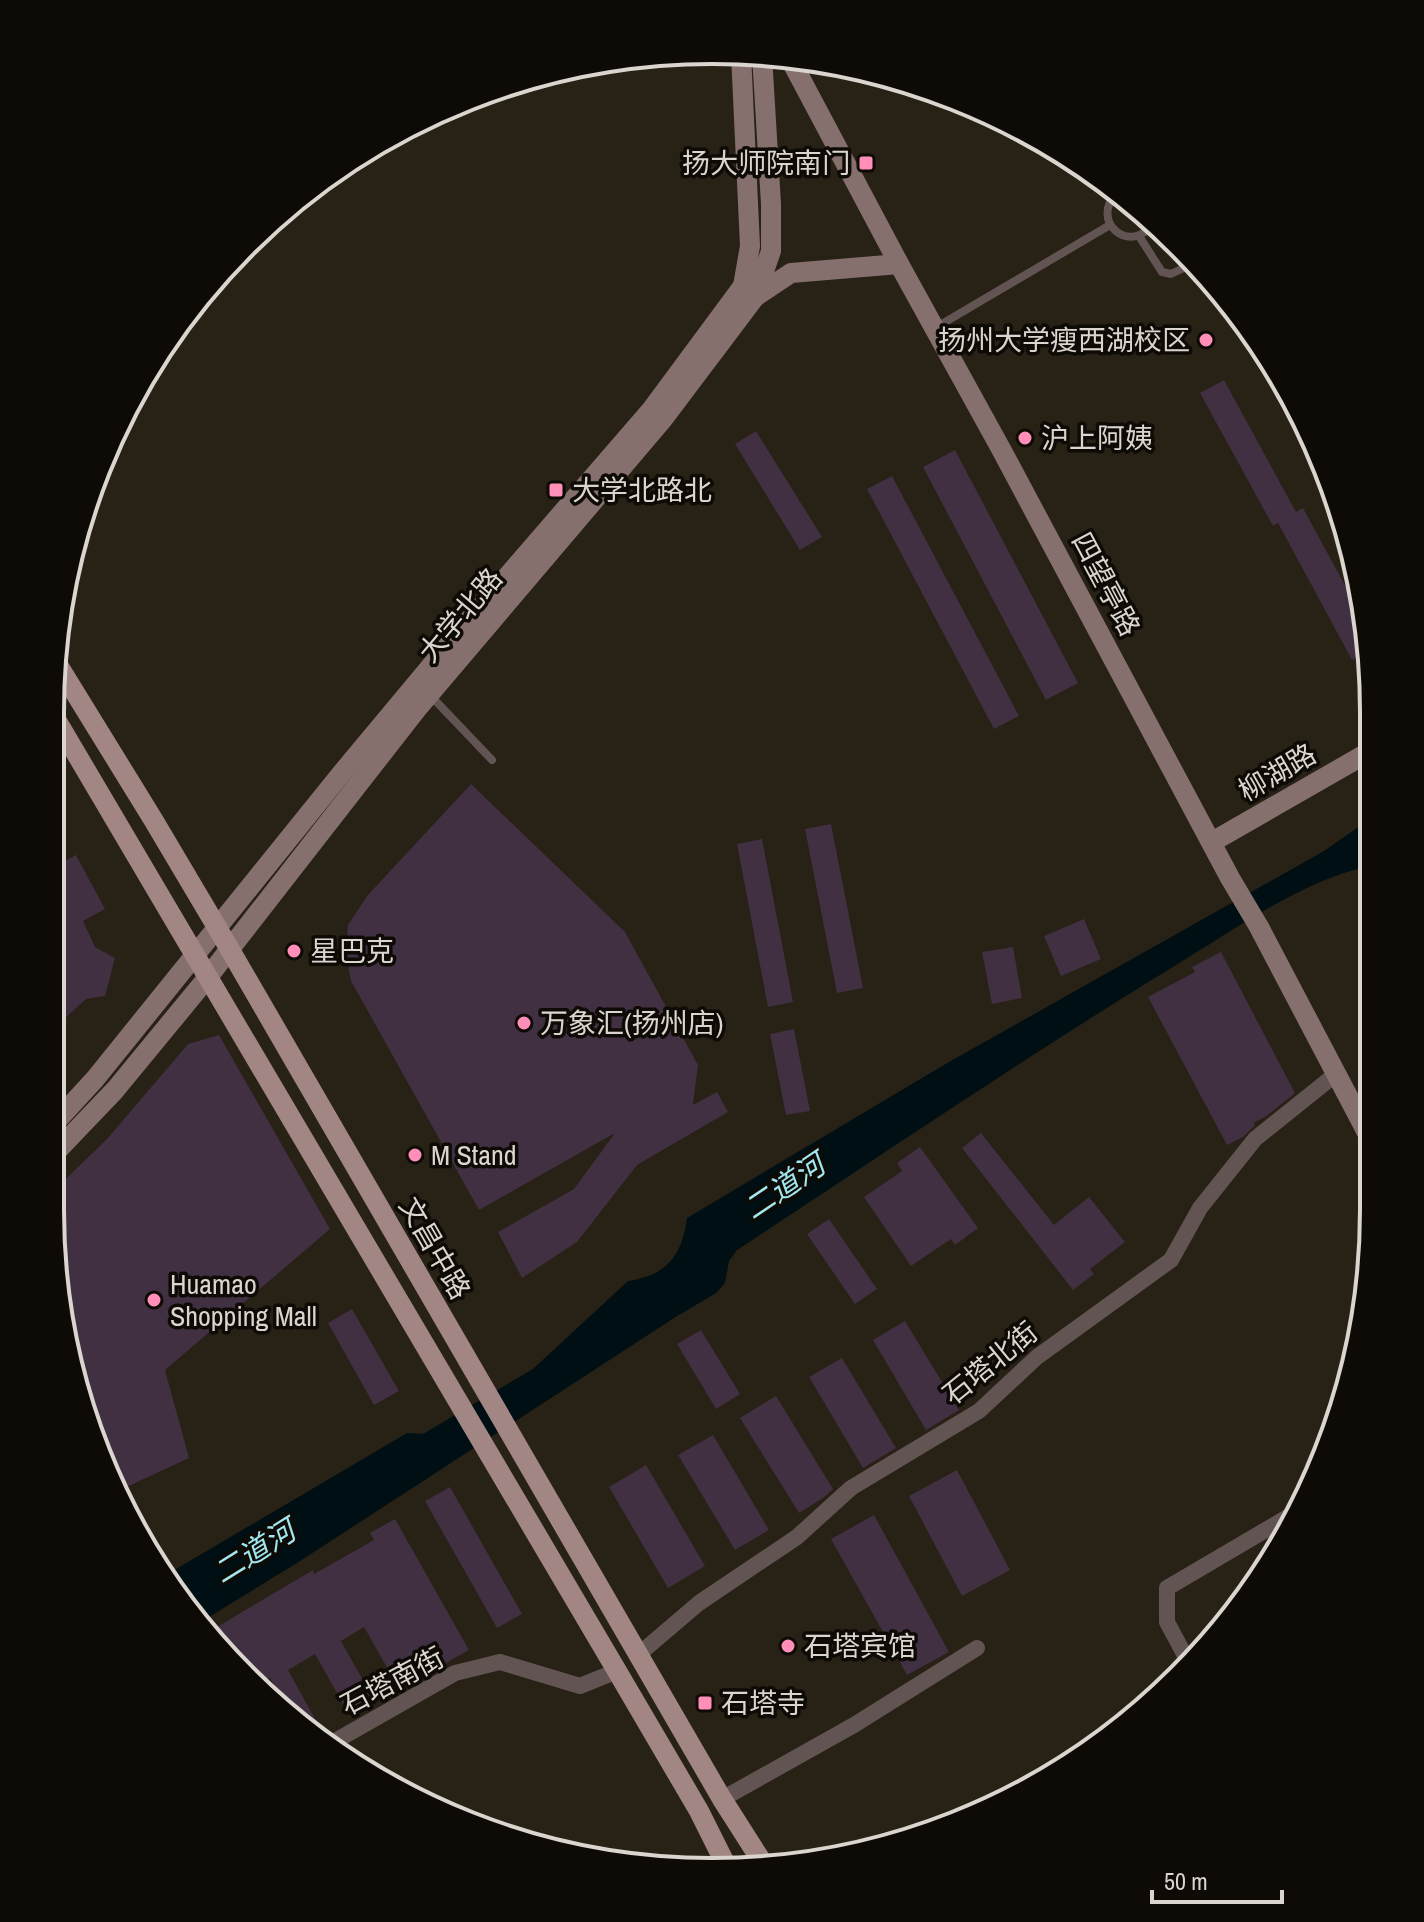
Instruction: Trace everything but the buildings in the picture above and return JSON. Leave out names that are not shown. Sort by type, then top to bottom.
[{"type":"main road","name":"文昌中路","points":[[65,677],[218,929],[638,1655],[759,1856]]},
{"type":"main road","name":"文昌中路","points":[[64,733],[699,1811],[722,1858]]},
{"type":"street","name":"大学北路","points":[[64,1113],[95,1079],[467,623],[652,409],[743,286],[750,246],[742,65]]},
{"type":"street","name":"大学北路","points":[[64,1143],[115,1090],[208,977],[429,695],[663,419],[755,297],[771,251],[763,66]]},
{"type":"street","name":"四望亭路","points":[[796,70],[1360,1119]]},
{"type":"street","points":[[755,297],[791,273],[899,264]]},
{"type":"street","name":"柳湖路","points":[[1212,842],[1360,757]]},
{"type":"street","name":"石塔北街","points":[[638,1655],[699,1603],[797,1537],[851,1488],[979,1411],[1037,1357],[1171,1260],[1200,1208],[1255,1139],[1336,1074]]},
{"type":"street","points":[[1184,1653],[1167,1622],[1167,1588],[1280,1522]]},
{"type":"street","points":[[722,1799],[854,1725],[977,1648]]},
{"type":"street","name":"石塔南街","points":[[339,1739],[455,1673],[500,1662],[580,1686],[617,1671]]},
{"type":"lane","points":[[1109,201],[1107,214],[1110,225],[1117,233],[1128,237],[1146,232]]},
{"type":"lane","points":[[934,328],[1110,225]]},
{"type":"lane","points":[[1139,236],[1162,272],[1171,274],[1183,268]]},
{"type":"lane","points":[[429,695],[492,760]]},
{"type":"water","name":"二道河","points":[[1360,826],[1360,869],[1319,882],[1270,907],[1010,1070],[737,1250],[729,1261],[725,1283],[716,1293],[297,1563],[209,1617],[173,1571],[407,1433],[423,1434],[533,1369],[628,1281],[653,1274],[670,1262],[681,1243],[687,1218],[949,1062],[1324,851]]},
{"type":"place","name":"扬大师院南门","points":[[866,163]]},
{"type":"place","name":"扬州大学瘦西湖校区","points":[[1206,340]]},
{"type":"place","name":"沪上阿姨","points":[[1025,438]]},
{"type":"place","name":"大学北路北","points":[[556,490]]},
{"type":"place","name":"星巴克","points":[[294,951]]},
{"type":"place","name":"万象汇(扬州店)","points":[[524,1023]]},
{"type":"place","name":"M Stand","points":[[415,1155]]},
{"type":"place","name":"Huamao Shopping Mall","points":[[154,1300]]},
{"type":"place","name":"石塔宾馆","points":[[788,1646]]},
{"type":"place","name":"石塔寺","points":[[705,1703]]}]
